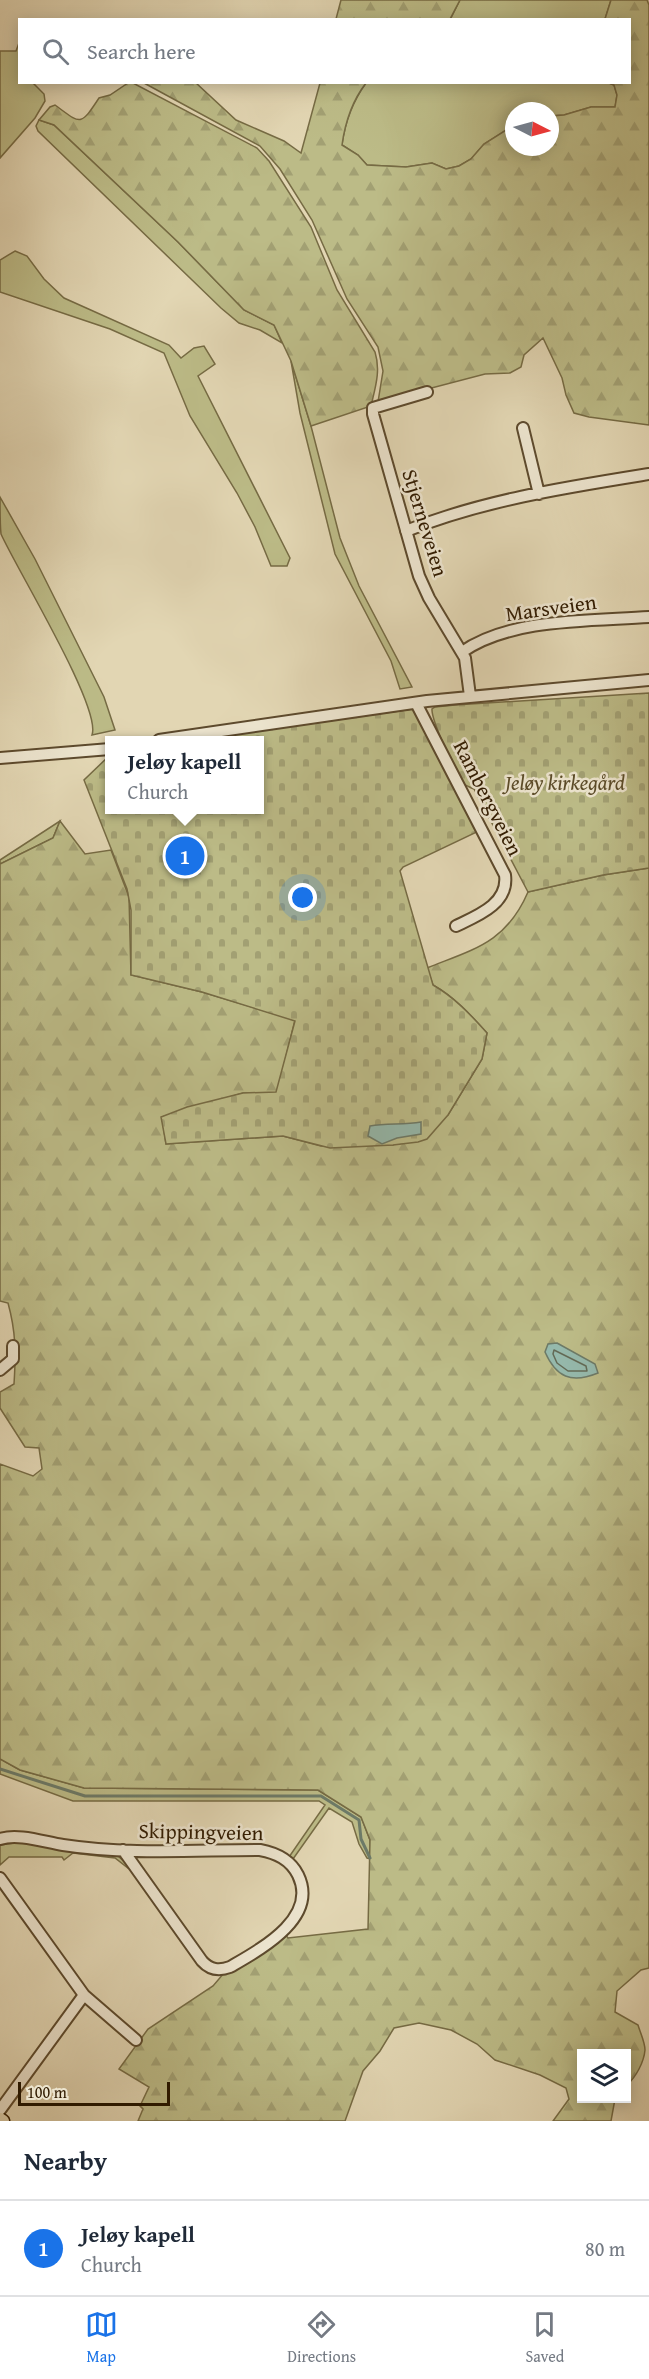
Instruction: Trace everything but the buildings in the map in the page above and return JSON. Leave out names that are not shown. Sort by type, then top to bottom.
[{"type":"street","name":"Stjerneveien","points":[[427,392],[373,408],[374,419],[424,589],[462,652],[468,671],[470,696]]},
{"type":"street","points":[[523,428],[539,494]]},
{"type":"street","points":[[406,531],[445,518],[539,494],[649,474]]},
{"type":"street","name":"Marsveien","points":[[462,652],[487,638],[533,627],[649,617]]},
{"type":"street","points":[[192,736],[416,702],[649,680]]},
{"type":"street","name":"Rambergveien","points":[[416,702],[505,875],[506,886],[496,902],[479,915],[456,926]]},
{"type":"street","points":[[0,758],[105,749]]},
{"type":"street","points":[[0,1370],[13,1359],[13,1346]]},
{"type":"street","name":"Skippingveien","points":[[0,1839],[15,1837],[73,1846],[123,1850],[260,1850],[272,1852],[287,1861],[299,1876],[302,1891],[301,1905],[292,1923],[282,1931],[230,1967],[211,1969],[202,1961],[123,1850]]},
{"type":"street","points":[[0,1878],[84,1995],[136,2040]]},
{"type":"street","points":[[0,2110],[84,1995]]},
{"type":"green space","points":[[341,0],[460,0],[451,18],[336,18]]},
{"type":"green space","points":[[460,0],[611,0],[605,18],[451,18]]},
{"type":"green space","points":[[611,0],[647,0],[649,5],[649,425],[574,413],[562,378],[543,338],[524,355],[521,367],[510,373],[485,374],[378,402],[383,371],[378,347],[347,299],[312,220],[280,169],[260,146],[146,84],[197,84],[236,120],[284,141],[301,153],[320,84],[365,84],[350,112],[342,145],[358,155],[367,165],[406,167],[432,163],[446,169],[459,166],[471,159],[484,144],[505,131],[505,156],[559,156],[559,115],[591,107],[615,107],[617,95],[612,84],[631,84],[631,18],[605,18]]},
{"type":"green space","points":[[18,46],[18,84],[34,84],[44,94],[45,101],[35,118],[0,158],[0,51],[16,51]]},
{"type":"green space","points":[[126,84],[135,84],[257,148],[269,161],[311,227],[337,290],[375,352],[377,373],[371,406],[311,426],[291,361],[274,325],[244,310],[178,242],[54,125],[39,120],[50,107],[55,105],[80,120],[88,114],[99,98],[110,95]]},
{"type":"green space","points":[[365,84],[612,84],[617,95],[615,107],[591,107],[559,115],[559,102],[505,102],[505,131],[484,144],[471,159],[459,166],[446,169],[432,163],[406,167],[367,165],[358,155],[342,145],[350,112]]},
{"type":"green space","points":[[39,120],[54,125],[178,242],[244,310],[274,325],[282,343],[260,330],[239,323],[221,308],[38,131],[36,126]]},
{"type":"green space","points":[[15,251],[27,256],[44,279],[64,298],[169,345],[181,358],[194,348],[204,346],[215,364],[198,376],[290,558],[287,566],[271,566],[255,527],[237,493],[190,416],[164,353],[110,329],[0,292],[0,260]]},
{"type":"green space","points":[[291,361],[311,426],[340,538],[359,586],[412,687],[400,689],[391,661],[335,554],[300,413]]},
{"type":"green space","points":[[0,497],[35,559],[104,697],[115,730],[92,735],[92,720],[72,669],[1,534]]},
{"type":"green space","name":"Jeløy kirkegård","points":[[649,693],[649,868],[603,875],[528,892],[474,789],[465,785],[456,771],[440,736],[432,709],[455,705]]},
{"type":"green space","name":"Jeløy kirkegård","points":[[417,710],[481,830],[403,867],[400,871],[433,985],[462,1006],[487,1033],[482,1059],[448,1115],[427,1139],[393,1145],[330,1148],[283,1136],[166,1144],[161,1117],[187,1107],[243,1093],[276,1092],[295,1021],[202,992],[131,975],[131,910],[127,889],[84,780],[105,760],[105,814],[264,814],[264,736],[221,736]]},
{"type":"green space","points":[[60,821],[53,838],[0,864],[0,860]]},
{"type":"green space","points":[[60,821],[85,854],[111,850],[129,897],[131,975],[202,992],[295,1020],[277,1093],[243,1093],[162,1117],[166,1144],[283,1136],[321,1146],[393,1145],[448,1115],[482,1059],[487,1033],[462,1006],[433,985],[427,968],[474,949],[499,933],[510,923],[528,892],[603,875],[649,868],[649,1968],[641,1970],[617,1991],[615,2012],[638,2025],[645,2050],[639,2069],[631,2080],[631,2049],[577,2049],[577,2103],[614,2103],[611,2121],[553,2121],[569,2099],[566,2088],[540,2075],[495,2060],[477,2044],[451,2030],[419,2023],[394,2028],[380,2051],[363,2071],[345,2121],[138,2121],[143,2109],[140,2106],[149,2087],[119,2069],[148,2029],[213,1986],[224,1973],[285,1934],[288,1938],[368,1929],[370,1840],[361,1817],[318,1790],[84,1788],[20,1770],[0,1759],[0,1464],[33,1476],[42,1469],[39,1448],[25,1447],[0,1408],[0,1392],[14,1384],[15,1353],[13,1324],[8,1303],[0,1301],[0,864],[53,838]]},
{"type":"green space","points":[[0,1759],[20,1770],[84,1788],[318,1790],[361,1817],[370,1840],[371,1859],[367,1858],[359,1844],[352,1822],[329,1808],[293,1859],[289,1857],[325,1805],[319,1801],[73,1801],[0,1774]]},
{"type":"green space","points":[[21,1842],[118,1856],[129,1866],[128,1868],[115,1858],[73,1853],[64,1860],[62,1857],[9,1857],[0,1865],[0,1845]]},
{"type":"water","points":[[421,1122],[421,1134],[397,1138],[382,1144],[368,1136],[370,1126]]},
{"type":"water","points":[[557,1343],[595,1364],[598,1373],[572,1378],[559,1373],[545,1352],[548,1344]]},
{"type":"waterway","points":[[0,1769],[85,1796],[321,1796],[359,1820],[361,1839],[370,1858]]},
{"type":"place","name":"Jeløy kapell","points":[[185,856]]}]
